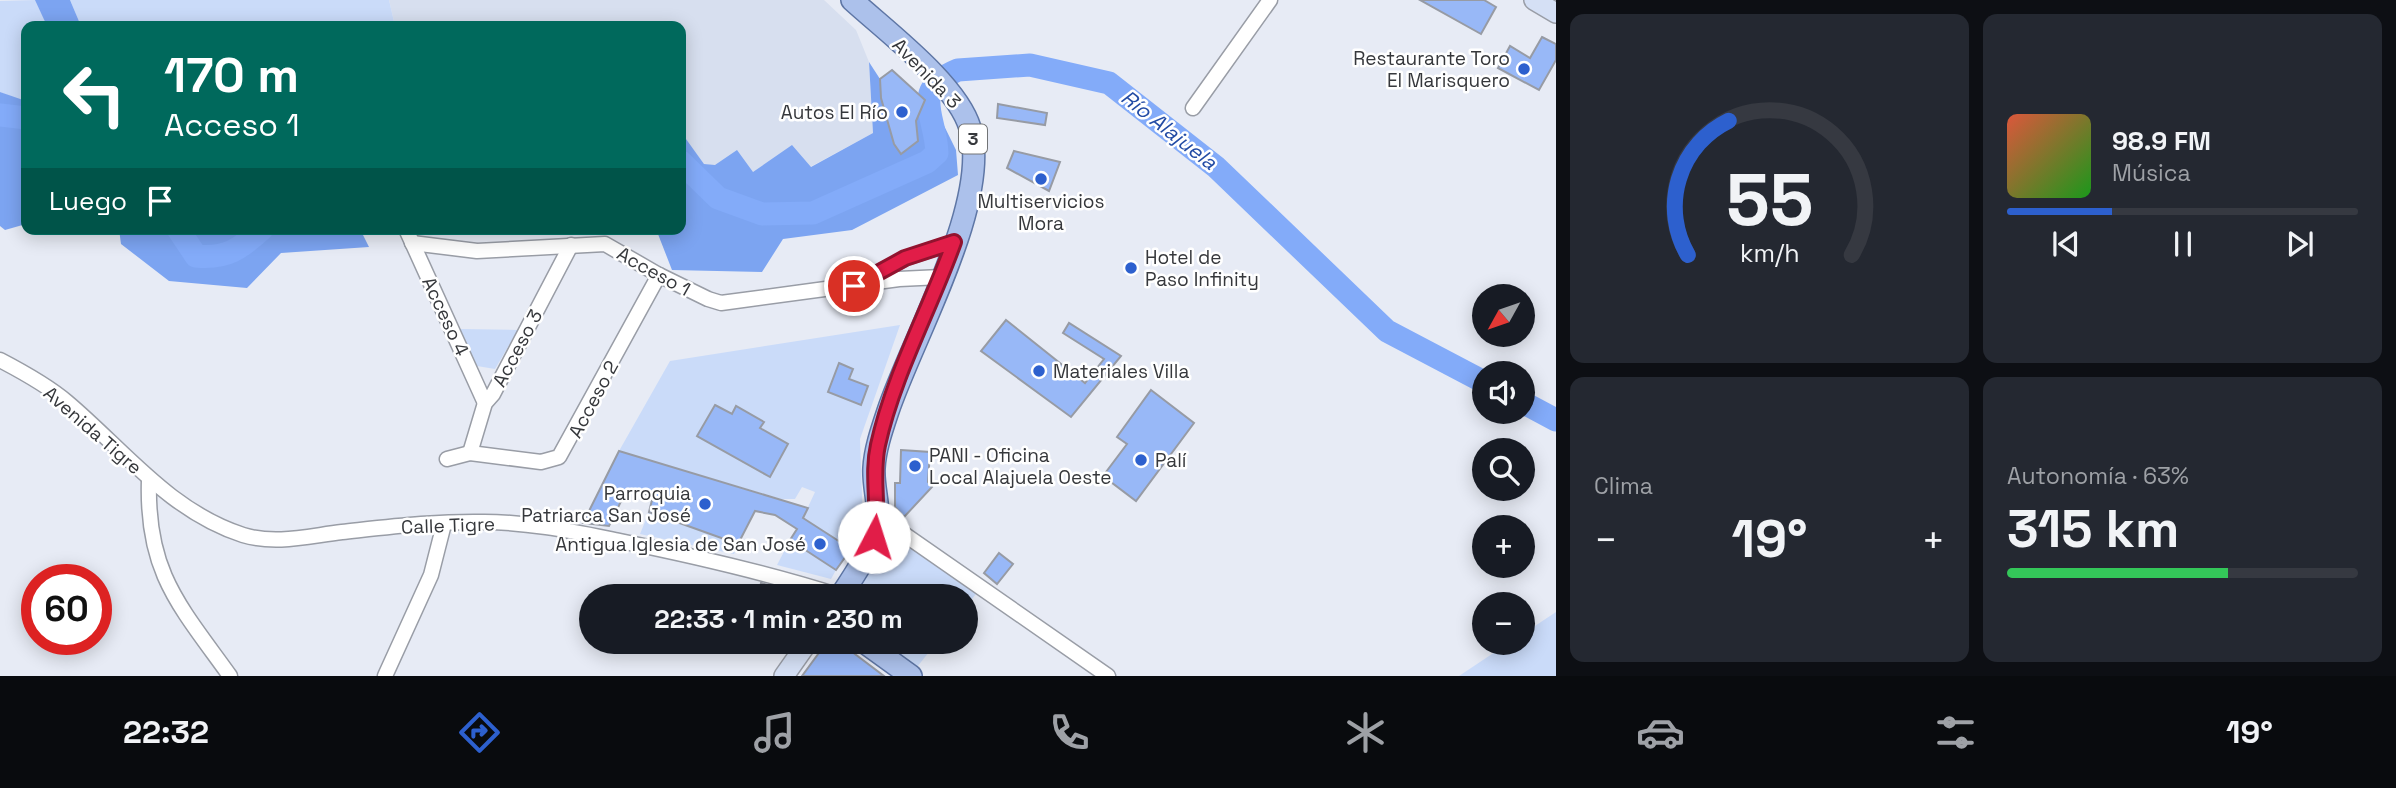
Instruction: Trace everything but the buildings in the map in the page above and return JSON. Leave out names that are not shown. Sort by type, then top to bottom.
[{"type":"main road","name":"Avenida 3","points":[[848,584],[867,553],[878,516],[874,466],[888,410],[954,242],[972,184],[975,152],[964,112],[941,83],[852,0]]},
{"type":"main road","points":[[1534,0],[1556,13]]},
{"type":"main road","points":[[784,676],[800,654]]},
{"type":"main road","points":[[880,654],[911,676]]},
{"type":"street","points":[[1193,108],[1270,0]]},
{"type":"street","name":"Acceso 1","points":[[409,236],[477,251],[605,244],[659,275],[721,303],[941,277]]},
{"type":"street","name":"Acceso 4","points":[[409,236],[485,403]]},
{"type":"street","name":"Acceso 1","points":[[854,286],[905,258],[954,242]]},
{"type":"street","name":"Acceso 3","points":[[470,453],[485,403],[493,394],[571,246]]},
{"type":"street","name":"Acceso 2","points":[[447,459],[470,453],[541,462],[559,457],[567,449],[659,275]]},
{"type":"street","name":"Avenida Tigre","points":[[0,360],[67,402],[149,480]]},
{"type":"street","points":[[149,480],[148,515],[158,566],[178,604],[230,676]]},
{"type":"street","name":"Calle Tigre","points":[[149,480],[196,514],[243,535],[268,540],[483,522],[546,526],[799,584]]},
{"type":"street","points":[[878,516],[1108,676]]},
{"type":"street","points":[[385,676],[431,575],[444,524]]},
{"type":"shaded area","points":[[35,0],[70,0],[79,21],[45,21]]},
{"type":"shaded area","points":[[36,0],[45,21],[21,21],[21,100],[0,92],[0,1]]},
{"type":"shaded area","points":[[70,0],[389,0],[394,21],[79,21]]},
{"type":"shaded area","points":[[389,0],[824,0],[856,30],[869,62],[873,133],[810,167],[753,172],[704,164],[686,139],[686,21],[394,21]]},
{"type":"shaded area","points":[[869,62],[880,79],[901,154],[918,141],[916,121],[925,87],[956,150],[958,175],[852,230],[783,239],[762,272],[672,270],[658,235],[686,235],[686,139],[704,164],[715,165],[737,150],[753,172],[792,145],[811,167],[873,133]]},
{"type":"shaded area","points":[[0,92],[21,99],[21,225],[5,230],[0,226]]},
{"type":"shaded area","points":[[120,235],[363,235],[369,247],[281,253],[247,288],[169,281],[121,244]]},
{"type":"shaded area","points":[[900,325],[860,439],[863,523],[862,534],[851,549],[803,518],[815,492],[802,487],[795,499],[781,499],[619,451],[670,361]]},
{"type":"shaded area","points":[[460,329],[518,330],[495,369],[477,366]]},
{"type":"shaded area","points":[[649,512],[738,544],[734,554],[640,534]]},
{"type":"shaded area","points":[[896,537],[962,584],[861,584]]},
{"type":"shaded area","points":[[790,540],[836,570],[831,579],[777,565]]},
{"type":"shaded area","points":[[1556,612],[1556,676],[1459,676],[1490,655],[1535,655],[1535,626]]},
{"type":"shaded area","points":[[899,654],[927,654],[917,667]]},
{"type":"waterway","name":"Río Alajuela","points":[[686,167],[718,198],[762,214],[813,213],[927,162],[937,153],[930,115],[930,95],[934,86],[958,70],[1030,65],[1109,83],[1216,167],[1387,331],[1472,376]]},
{"type":"waterway","name":"Río Alajuela","points":[[0,115],[21,117]]},
{"type":"waterway","name":"Río Alajuela","points":[[182,235],[196,256],[207,257],[232,251],[255,235]]},
{"type":"waterway","name":"Río Alajuela","points":[[1535,409],[1556,420]]},
{"type":"place","name":"Restaurante Toro El Marisquero","points":[[1524,69]]},
{"type":"place","name":"Autos El Río","points":[[902,112]]},
{"type":"place","name":"Multiservicios Mora","points":[[1041,179]]},
{"type":"place","name":"Hotel de Paso Infinity","points":[[1131,268]]},
{"type":"place","name":"Materiales Villa","points":[[1039,371]]},
{"type":"place","name":"Palí","points":[[1141,460]]},
{"type":"place","name":"PANI - Oficina Local Alajuela Oeste","points":[[915,466]]},
{"type":"place","name":"Parroquia Patriarca San José","points":[[705,504]]},
{"type":"place","name":"Antigua Iglesia de San José","points":[[820,544]]},
{"type":"route","points":[[854,286],[905,258],[954,242],[888,410],[878,444],[874,483],[878,516],[874,537]]}]
